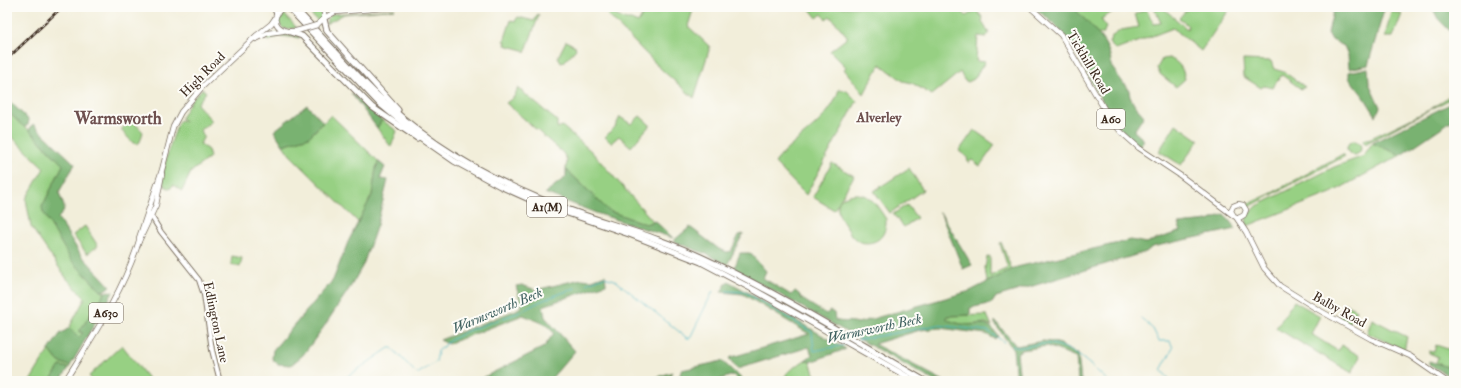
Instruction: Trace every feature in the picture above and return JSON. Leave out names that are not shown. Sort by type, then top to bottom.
[{"type":"highway","points":[[274,7],[276,16]]},
{"type":"highway","name":"A1(M)","points":[[286,7],[374,99],[417,135],[446,152]]},
{"type":"highway","name":"A1(M)","points":[[294,7],[374,92],[404,119],[446,152],[479,175],[523,197],[568,214],[637,236],[701,262],[925,381]]},
{"type":"highway","points":[[324,18],[327,30],[397,109],[446,152]]},
{"type":"highway","points":[[287,32],[304,38],[380,113],[423,143],[446,152]]},
{"type":"highway","name":"A1(M)","points":[[852,342],[915,381]]},
{"type":"main road","name":"High Road","points":[[150,214],[173,127],[184,107],[203,86],[271,24],[276,16],[286,7]]},
{"type":"main road","points":[[324,7],[324,18],[335,12],[396,7]]},
{"type":"main road","name":"Tickhill Road","points":[[1030,7],[1054,27],[1064,39],[1109,117],[1121,132],[1139,148],[1181,176],[1235,217]]},
{"type":"main road","points":[[276,16],[277,26],[287,32]]},
{"type":"main road","name":"High Road","points":[[249,43],[268,33],[300,30],[317,25],[324,18]]},
{"type":"main road","points":[[1220,206],[1232,207],[1238,204],[1243,205],[1246,210],[1243,220],[1246,232]]},
{"type":"main road","points":[[1232,207],[1235,217],[1246,232]]},
{"type":"main road","name":"A630","points":[[65,381],[119,292],[139,238],[150,214]]},
{"type":"main road","name":"Edlington Lane","points":[[150,214],[161,232],[199,280],[204,295],[212,350],[220,381]]},
{"type":"main road","points":[[1235,217],[1241,217],[1244,215]]},
{"type":"main road","name":"Balby Road","points":[[1246,232],[1264,268],[1280,286],[1350,327],[1410,356],[1446,381]]},
{"type":"green space","points":[[304,7],[321,7],[322,18],[318,22]]},
{"type":"green space","points":[[647,7],[690,7],[693,10],[688,26],[710,47],[694,98],[662,70],[604,11],[605,10],[626,20],[631,20],[638,23]]},
{"type":"green space","points":[[808,7],[958,7],[966,16],[976,10],[983,18],[982,22],[989,33],[986,37],[978,36],[976,61],[985,62],[974,79],[968,82],[964,80],[960,72],[932,95],[912,83],[903,81],[880,64],[864,94],[844,69],[846,67],[830,51],[847,38],[847,36],[830,16],[826,19],[822,14],[817,18]]},
{"type":"green space","points":[[1034,7],[1073,7],[1104,41],[1111,58],[1111,66],[1129,91],[1130,97],[1135,106],[1144,116],[1134,131],[1144,140],[1139,146],[1123,132],[1111,117],[1070,42],[1054,24]]},
{"type":"green space","points":[[1072,7],[1124,7],[1124,10],[1119,8],[1101,19],[1106,27],[1103,34],[1098,34]]},
{"type":"green space","points":[[1162,7],[1187,29],[1188,26],[1179,18],[1189,7],[1231,7],[1201,51],[1173,28],[1116,50],[1109,43],[1111,37],[1121,30],[1139,27],[1135,14],[1146,9],[1154,24],[1161,23],[1154,8]]},
{"type":"green space","points":[[1334,7],[1385,7],[1368,65],[1349,69],[1348,55],[1344,46],[1332,40],[1328,33]]},
{"type":"green space","points":[[1432,7],[1454,7],[1454,35],[1438,19]]},
{"type":"green space","points":[[395,9],[344,14],[326,24],[327,19],[332,14]]},
{"type":"green space","points":[[281,11],[297,28],[284,29],[277,22]]},
{"type":"green space","points":[[1391,11],[1402,14],[1393,37],[1385,37]]},
{"type":"green space","points":[[538,14],[539,15],[525,53],[523,50],[505,45],[506,41],[504,41],[511,20],[515,21],[518,17],[534,21]]},
{"type":"green space","points":[[276,34],[300,36],[299,38],[280,36],[269,41],[265,39],[268,35]]},
{"type":"green space","points":[[566,41],[575,46],[576,49],[564,62],[561,63],[558,57]]},
{"type":"green space","points":[[1169,58],[1175,61],[1182,69],[1185,79],[1176,87],[1160,74],[1157,68],[1162,59]]},
{"type":"green space","points":[[1243,60],[1271,61],[1274,69],[1284,72],[1305,87],[1301,89],[1282,75],[1272,88],[1264,86],[1261,88],[1244,77]]},
{"type":"green space","points":[[1368,68],[1369,83],[1380,107],[1376,116],[1364,97],[1349,78],[1349,72]]},
{"type":"green space","points":[[518,88],[557,121],[557,128],[562,126],[591,151],[653,221],[646,224],[609,211],[566,169],[567,160],[563,153],[506,103],[514,97]]},
{"type":"green space","points":[[202,89],[206,92],[197,104],[212,121],[200,130],[204,136],[200,144],[208,150],[210,157],[191,172],[182,191],[173,185],[170,189],[164,185],[163,173],[171,142],[180,120],[185,121],[181,118],[191,101]]},
{"type":"green space","points":[[839,89],[847,91],[857,101],[806,195],[775,163],[783,153],[811,129],[828,111]]},
{"type":"green space","points":[[351,93],[382,120],[377,128]]},
{"type":"green space","points":[[1454,93],[1454,97],[1365,144],[1363,140],[1371,138],[1429,110]]},
{"type":"green space","points":[[7,99],[29,120],[28,125],[24,127],[7,111]]},
{"type":"green space","points":[[1454,102],[1454,119],[1401,155],[1372,143]]},
{"type":"green space","points":[[307,105],[323,122],[309,137],[283,145],[274,131]]},
{"type":"green space","points":[[7,111],[29,130],[63,165],[42,207],[101,291],[105,292],[79,332],[83,333],[79,337],[69,328],[85,298],[67,279],[31,227],[26,199],[44,168],[7,132]]},
{"type":"green space","points":[[331,115],[379,162],[376,168],[372,195],[359,223],[290,155],[283,145],[309,137]]},
{"type":"green space","points":[[640,116],[650,125],[631,147],[619,136],[611,143],[605,137],[615,127],[620,117],[631,124]]},
{"type":"green space","points":[[131,119],[143,132],[140,142],[137,144],[133,143],[121,130]]},
{"type":"green space","points":[[382,120],[397,131],[391,147],[377,128]]},
{"type":"green space","points":[[33,124],[75,164],[59,192],[64,208],[58,218],[81,255],[110,286],[105,290],[101,291],[71,260],[43,212],[42,207],[63,165],[29,130]]},
{"type":"green space","points":[[1176,124],[1199,140],[1181,165],[1159,151]]},
{"type":"green space","points":[[974,130],[995,145],[980,166],[972,160],[968,163],[967,157],[959,151]]},
{"type":"green space","points":[[1354,141],[1359,143],[1361,148],[1359,153],[1354,155],[1349,153],[1347,148],[1349,143]]},
{"type":"green space","points":[[1372,143],[1401,155],[1331,193],[1247,226],[1246,217],[1257,206],[1334,167],[1364,156]]},
{"type":"green space","points":[[1343,154],[1345,156],[1247,208],[1245,205],[1270,194]]},
{"type":"green space","points":[[379,162],[385,167],[380,179],[388,180],[377,225],[363,265],[323,328],[303,355],[291,365],[278,364],[272,359],[273,350],[333,280],[348,242],[372,195],[376,168]]},
{"type":"green space","points":[[832,163],[854,176],[834,210],[813,197]]},
{"type":"green space","points":[[909,168],[923,190],[890,213],[874,191]]},
{"type":"green space","points":[[566,169],[609,211],[646,224],[655,221],[673,238],[596,213],[545,193],[566,177]]},
{"type":"green space","points":[[854,194],[860,194],[873,201],[886,219],[883,234],[874,242],[865,243],[857,241],[851,235],[840,217],[838,207],[841,199]]},
{"type":"green space","points":[[907,205],[917,218],[904,227],[893,214]]},
{"type":"green space","points":[[940,212],[972,265],[963,269]]},
{"type":"green space","points":[[1224,214],[1236,229],[1152,247],[1146,252],[996,297],[992,303],[970,308],[970,315],[947,316],[947,320],[959,324],[986,325],[994,330],[998,336],[995,339],[986,334],[940,328],[920,330],[874,344],[944,381],[934,381],[734,269],[740,253],[750,253],[766,271],[763,278],[791,295],[795,291],[802,299],[826,314],[830,311],[834,313],[835,320],[858,323],[970,291],[1017,267],[1131,240],[1146,243],[1181,231],[1178,224],[1208,221]]},
{"type":"green space","points":[[85,226],[98,246],[87,254],[73,235]]},
{"type":"green space","points":[[690,227],[719,249],[727,252],[731,251],[739,235],[743,234],[727,265],[706,254],[673,241]]},
{"type":"green space","points":[[1001,242],[1012,270],[987,282],[985,268],[987,257],[990,256],[990,276],[1008,268],[1000,244]]},
{"type":"green space","points":[[232,256],[242,258],[240,267],[231,264]]},
{"type":"green space","points":[[605,275],[606,284],[543,306],[545,317],[575,351],[549,381],[485,381],[482,378],[544,347],[554,333],[545,324],[523,315],[448,344],[440,340],[516,310],[522,306],[516,286],[522,285],[536,290],[581,279],[592,280]]},
{"type":"green space","points":[[728,281],[846,349],[810,362],[805,360],[812,355],[809,347],[737,369],[729,358],[809,334],[743,294],[721,292]]},
{"type":"green space","points":[[105,292],[113,292],[102,312],[97,315],[98,318],[70,366],[59,362],[49,350],[60,334],[69,328],[79,337],[83,333],[79,332]]},
{"type":"green space","points":[[1294,301],[1320,316],[1311,334],[1338,351],[1341,345],[1360,356],[1352,373],[1276,328]]},
{"type":"green space","points":[[1345,303],[1356,310],[1349,324],[1339,318]]},
{"type":"green space","points":[[987,315],[992,326],[986,323],[964,325],[947,320],[947,316]]},
{"type":"green space","points":[[1372,319],[1407,337],[1404,350],[1367,333]]},
{"type":"green space","points":[[995,321],[1016,346],[1043,341],[1053,342],[1061,344],[1066,349],[1078,354],[1081,381],[1078,381],[1076,357],[1047,346],[1021,350],[1017,353],[1020,381],[1016,381],[1013,349],[995,324]]},
{"type":"green space","points":[[122,345],[150,381],[93,381],[89,376]]},
{"type":"green space","points":[[1436,345],[1454,351],[1454,369],[1436,363],[1438,357],[1429,353],[1429,351],[1434,352]]},
{"type":"green space","points":[[49,350],[59,362],[70,366],[69,368],[60,366],[50,381],[30,381]]},
{"type":"green space","points":[[805,360],[810,362],[817,381],[781,381],[790,370]]},
{"type":"green space","points":[[722,361],[744,381],[739,381],[733,375],[716,381],[677,381],[682,370]]},
{"type":"green space","points":[[1429,361],[1454,369],[1454,379],[1429,364]]},
{"type":"green space","points":[[60,366],[69,368],[60,381],[50,381]]},
{"type":"green space","points":[[672,372],[667,381],[646,381]]},
{"type":"waterway","name":"Warmsworth Beck","points":[[586,284],[604,277],[615,280],[687,338],[690,338],[713,291]]},
{"type":"waterway","name":"Warmsworth Beck","points":[[341,381],[389,348],[392,348],[417,374],[436,362],[438,351],[449,341],[467,331],[520,312],[541,301],[575,288]]},
{"type":"waterway","name":"Warmsworth Beck","points":[[726,291],[745,292],[812,332],[814,351],[846,344]]},
{"type":"waterway","points":[[1141,318],[1153,329],[1159,341],[1170,341],[1173,348],[1161,370],[1171,381]]},
{"type":"waterway","name":"Warmsworth Beck","points":[[858,340],[937,325],[988,331],[1004,342]]},
{"type":"waterway","name":"Warmsworth Beck","points":[[1012,346],[1022,347],[1038,344],[1052,344],[1070,350],[1086,361],[1108,381]]},
{"type":"railway","points":[[7,59],[62,7]]},
{"type":"district","name":"Alverley","points":[[879,117]]},
{"type":"district","name":"Warmsworth","points":[[118,118]]}]
